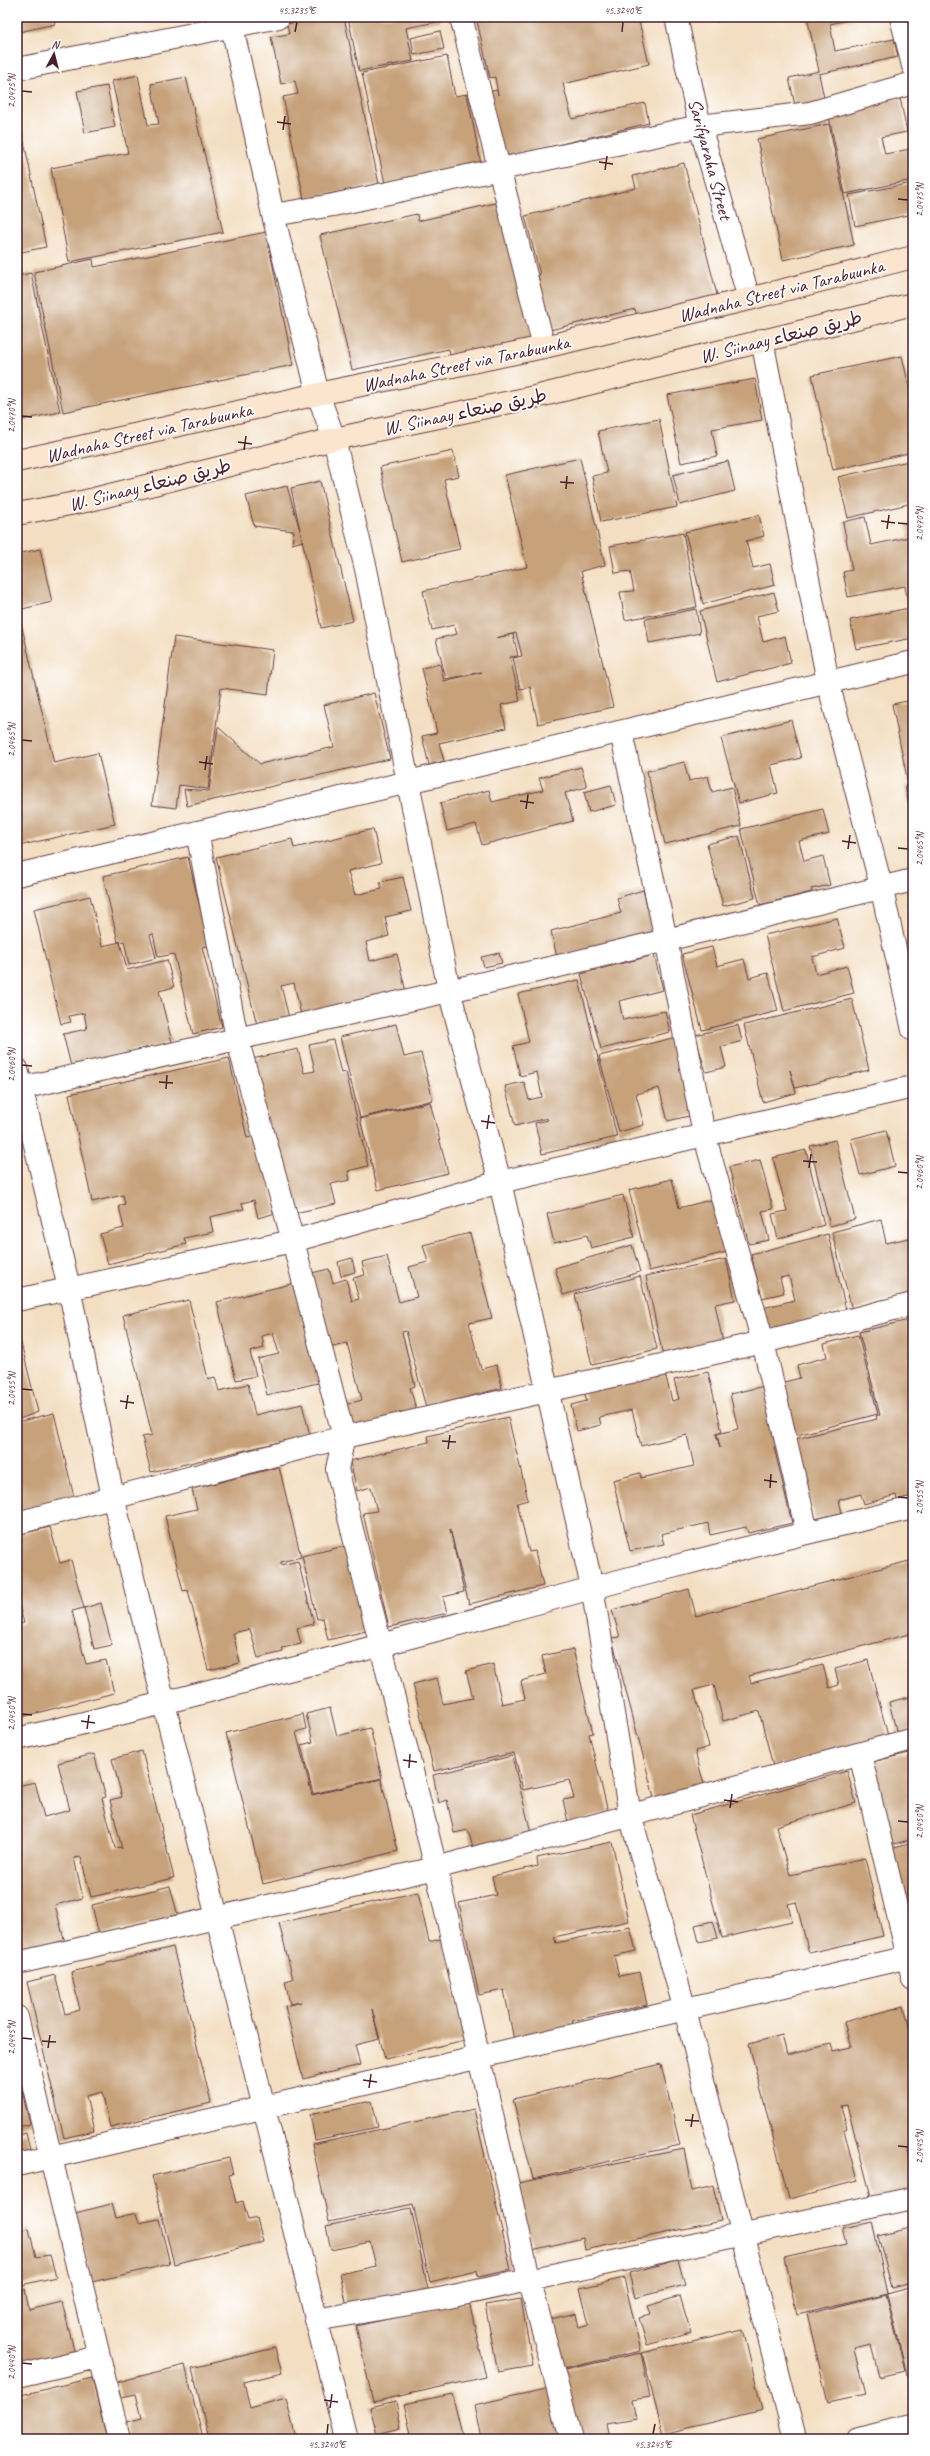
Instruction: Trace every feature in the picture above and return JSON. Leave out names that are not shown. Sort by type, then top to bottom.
[{"type":"main road","name":"Wadnaha Street via Tarabuunka","points":[[17,461],[318,394],[544,347],[749,299],[913,257]]},
{"type":"main road","name":"W. Siinaay طريق صنعاء","points":[[17,514],[86,501],[334,439],[539,396],[913,304]]},
{"type":"street","points":[[17,69],[231,22],[279,17]]},
{"type":"street","points":[[461,17],[544,347]]},
{"type":"street","name":"Sarifyaraha Street","points":[[676,17],[700,126],[749,299]]},
{"type":"street","points":[[901,17],[913,66]]},
{"type":"street","points":[[231,22],[273,215],[318,394],[334,439],[366,570],[449,990],[500,1182],[592,1587],[630,1815],[685,2010],[795,2439]]},
{"type":"street","points":[[273,215],[500,169],[700,126],[810,113],[913,83]]},
{"type":"street","points":[[762,340],[828,682],[881,886],[913,1030]]},
{"type":"street","points":[[17,875],[913,662]]},
{"type":"street","points":[[621,732],[666,939],[704,1134],[763,1342],[807,1532]]},
{"type":"street","points":[[197,832],[237,1038],[293,1241],[344,1437],[337,1469],[382,1644],[436,1868],[529,2278],[571,2439]]},
{"type":"street","points":[[346,2439],[218,1919],[163,1704],[113,1497],[69,1288],[18,1082],[237,1038],[449,990],[666,939],[881,886],[913,880]]},
{"type":"street","points":[[17,1300],[293,1241],[500,1182],[913,1087]]},
{"type":"street","points":[[17,1523],[344,1437],[763,1342],[913,1304]]},
{"type":"street","points":[[17,1739],[163,1704],[592,1587],[807,1532],[913,1508]]},
{"type":"street","points":[[17,1963],[218,1919],[436,1868],[913,1739]]},
{"type":"street","points":[[860,1754],[910,1957],[913,1979]]},
{"type":"street","points":[[17,2165],[910,1957]]},
{"type":"street","points":[[17,2016],[119,2439]]},
{"type":"street","points":[[316,2320],[444,2298],[529,2278],[743,2235],[913,2198]]},
{"type":"street","points":[[17,2376],[98,2357]]},
{"type":"street","points":[[858,2439],[913,2426]]},
{"type":"building","points":[[17,17],[54,17],[55,24],[19,32]]},
{"type":"building","points":[[98,17],[113,17],[113,18],[98,21]]},
{"type":"building","points":[[320,17],[344,17],[379,184],[304,199],[283,97],[298,94],[295,81],[281,84],[271,37],[289,34],[287,24]]},
{"type":"building","points":[[348,17],[440,17],[441,21],[406,28],[413,61],[359,71]]},
{"type":"building","points":[[476,17],[638,17],[649,64],[563,84],[572,119],[645,103],[649,123],[499,159],[484,93],[497,90],[498,95],[495,77],[490,78]]},
{"type":"building","points":[[715,17],[739,17],[739,18],[716,22]]},
{"type":"building","points":[[807,17],[860,17],[830,24],[835,51],[894,39],[898,57],[819,74],[825,103],[796,110],[789,78],[819,71]]},
{"type":"building","points":[[440,31],[444,49],[414,55],[411,38]]},
{"type":"building","points":[[447,56],[455,96],[467,94],[481,164],[385,184],[362,73]]},
{"type":"building","points":[[138,75],[148,125],[159,124],[151,84],[186,77],[223,232],[69,262],[51,168],[128,153],[112,81]]},
{"type":"building","points":[[107,86],[115,127],[85,133],[77,91]]},
{"type":"building","points":[[900,98],[907,132],[881,137],[885,154],[910,149],[913,180],[845,194],[828,112]]},
{"type":"building","points":[[17,108],[46,247],[17,253]]},
{"type":"building","points":[[829,124],[854,245],[783,260],[757,139]]},
{"type":"building","points":[[684,163],[718,299],[638,319],[635,309],[546,331],[532,277],[540,275],[525,216],[636,188],[633,176]]},
{"type":"building","points":[[913,183],[913,214],[855,226],[849,195]]},
{"type":"building","points":[[500,202],[533,341],[451,361],[449,349],[352,370],[320,235],[417,214],[418,221]]},
{"type":"building","points":[[266,232],[293,365],[63,412],[34,272],[93,259],[94,267]]},
{"type":"building","points":[[31,273],[60,412],[17,421],[17,276]]},
{"type":"building","points":[[902,356],[913,404],[913,452],[833,470],[812,375]]},
{"type":"building","points":[[910,358],[913,358],[913,371],[912,371]]},
{"type":"building","points":[[755,379],[762,420],[712,429],[717,456],[681,463],[667,395]]},
{"type":"building","points":[[659,419],[677,507],[601,522],[592,476],[607,473],[598,431]]},
{"type":"building","points":[[453,451],[459,476],[444,479],[460,549],[402,562],[380,467]]},
{"type":"building","points":[[580,458],[605,565],[581,571],[613,707],[538,724],[530,687],[520,689],[513,658],[522,656],[516,633],[496,638],[513,634],[518,656],[510,657],[520,701],[501,705],[506,728],[439,743],[444,761],[429,765],[422,736],[437,733],[422,668],[440,664],[444,681],[482,672],[446,679],[436,639],[457,634],[454,625],[432,630],[423,591],[527,567],[505,475]]},
{"type":"building","points":[[913,460],[913,503],[848,518],[838,477]]},
{"type":"building","points":[[728,461],[735,491],[680,505],[673,475]]},
{"type":"building","points":[[320,481],[353,621],[321,628],[291,488]]},
{"type":"building","points":[[287,486],[303,541],[292,544],[294,531],[254,526],[246,496]]},
{"type":"building","points":[[759,515],[764,536],[746,541],[753,568],[770,564],[775,585],[703,604],[685,532]]},
{"type":"building","points":[[865,517],[871,545],[909,537],[906,524],[913,523],[913,638],[856,649],[850,620],[909,608],[905,586],[848,597],[843,572],[852,570],[843,522]]},
{"type":"building","points":[[683,533],[697,607],[625,620],[620,592],[634,591],[630,571],[615,573],[610,546]]},
{"type":"building","points":[[40,549],[52,602],[18,610],[54,763],[98,753],[115,824],[18,846],[17,554]]},
{"type":"building","points":[[774,592],[779,611],[757,616],[763,642],[785,636],[791,663],[717,682],[700,611]]},
{"type":"building","points":[[696,609],[700,633],[649,643],[645,619]]},
{"type":"building","points":[[174,637],[273,650],[268,694],[221,688],[208,789],[179,785],[176,808],[152,805]]},
{"type":"building","points":[[374,693],[390,759],[187,806],[184,789],[209,791],[218,727],[260,764],[334,747],[324,705]]},
{"type":"building","points":[[913,700],[913,782],[908,783],[892,704]]},
{"type":"building","points":[[791,720],[801,758],[771,765],[778,793],[739,803],[721,738]]},
{"type":"building","points":[[684,762],[689,781],[708,776],[712,792],[732,787],[741,826],[665,844],[647,771]]},
{"type":"building","points":[[581,767],[587,787],[565,793],[573,821],[482,845],[476,824],[447,831],[440,803],[489,790],[492,802],[543,790],[539,778]]},
{"type":"building","points":[[611,785],[616,805],[589,812],[584,792]]},
{"type":"building","points":[[913,785],[913,809],[910,810],[905,786]]},
{"type":"building","points":[[823,809],[829,834],[799,841],[804,861],[823,856],[830,885],[811,889],[812,892],[760,905],[741,829]]},
{"type":"building","points":[[373,829],[381,863],[348,871],[355,895],[382,889],[380,882],[403,877],[411,911],[385,917],[389,936],[366,942],[370,961],[397,954],[406,992],[301,1015],[294,983],[281,986],[289,1018],[257,1025],[216,857],[292,839],[294,848]]},
{"type":"building","points":[[739,836],[755,898],[723,906],[707,844]]},
{"type":"building","points":[[188,857],[209,946],[202,947],[222,1027],[193,1034],[174,954],[158,957],[153,934],[150,935],[156,958],[129,965],[124,941],[118,942],[103,876]]},
{"type":"building","points":[[643,890],[654,933],[557,957],[551,931],[621,913],[617,898]]},
{"type":"building","points":[[90,896],[102,946],[120,942],[127,970],[167,960],[174,987],[159,991],[172,1042],[71,1066],[63,1034],[87,1029],[84,1013],[69,1016],[71,1022],[61,1024],[34,909]]},
{"type":"building","points":[[837,918],[845,948],[812,957],[816,974],[847,966],[854,993],[784,1011],[765,935]]},
{"type":"building","points":[[712,947],[717,966],[744,959],[749,978],[768,973],[778,1011],[702,1030],[682,954]]},
{"type":"building","points":[[499,953],[502,963],[484,967],[481,957]]},
{"type":"building","points":[[654,955],[663,990],[619,1001],[623,1020],[665,1011],[670,1032],[601,1049],[581,974]]},
{"type":"building","points":[[579,980],[617,1137],[542,1154],[535,1123],[548,1120],[547,1118],[515,1126],[505,1086],[524,1082],[529,1100],[542,1097],[537,1072],[520,1076],[513,1046],[529,1042],[518,994]]},
{"type":"building","points":[[852,999],[869,1070],[795,1088],[790,1070],[796,1093],[763,1102],[744,1025]]},
{"type":"building","points":[[396,1024],[404,1057],[421,1053],[433,1100],[360,1118],[340,1037]]},
{"type":"building","points":[[738,1025],[742,1041],[721,1047],[726,1067],[706,1072],[695,1035]]},
{"type":"building","points":[[677,1037],[697,1114],[668,1121],[659,1088],[636,1094],[644,1125],[619,1132],[599,1056]]},
{"type":"building","points":[[333,1040],[341,1073],[346,1072],[368,1166],[348,1171],[350,1180],[331,1184],[336,1204],[290,1214],[252,1059],[298,1049],[304,1073],[315,1071],[309,1045]]},
{"type":"building","points":[[229,1058],[247,1138],[259,1135],[276,1213],[258,1218],[254,1200],[242,1203],[244,1209],[210,1217],[213,1232],[184,1238],[186,1244],[108,1264],[100,1234],[124,1228],[119,1206],[125,1204],[123,1195],[92,1202],[69,1094]]},
{"type":"building","points":[[430,1102],[448,1173],[378,1190],[360,1119]]},
{"type":"building","points":[[886,1130],[895,1166],[860,1175],[851,1139]]},
{"type":"building","points":[[835,1140],[855,1219],[830,1226],[810,1146]]},
{"type":"building","points":[[806,1150],[824,1225],[778,1239],[772,1214],[787,1211],[773,1158]]},
{"type":"building","points":[[760,1160],[773,1209],[762,1211],[769,1240],[749,1244],[729,1167]]},
{"type":"building","points":[[672,1179],[679,1208],[714,1199],[727,1252],[649,1271],[629,1190]]},
{"type":"building","points":[[623,1195],[634,1237],[591,1248],[587,1235],[554,1243],[547,1214]]},
{"type":"building","points":[[881,1219],[886,1243],[909,1238],[913,1252],[913,1295],[852,1310],[832,1232]]},
{"type":"building","points":[[470,1233],[492,1318],[469,1323],[481,1369],[497,1365],[502,1388],[426,1408],[406,1331],[402,1332],[415,1386],[410,1388],[417,1412],[350,1429],[344,1405],[362,1400],[347,1343],[326,1349],[307,1274],[329,1269],[333,1283],[346,1279],[352,1301],[359,1299],[353,1278],[365,1275],[362,1262],[387,1256],[399,1302],[417,1297],[409,1267],[428,1262],[423,1245]]},
{"type":"building","points":[[828,1234],[846,1310],[769,1331],[763,1308],[795,1300],[789,1276],[780,1278],[784,1293],[762,1298],[751,1254]]},
{"type":"building","points":[[632,1245],[640,1272],[563,1295],[555,1268]]},
{"type":"building","points":[[17,1258],[20,1269],[17,1270]]},
{"type":"building","points":[[352,1258],[355,1272],[341,1276],[338,1262]]},
{"type":"building","points":[[726,1259],[735,1300],[715,1304],[723,1343],[663,1356],[646,1276]]},
{"type":"building","points":[[640,1276],[657,1349],[592,1365],[575,1294]]},
{"type":"building","points":[[295,1283],[326,1381],[267,1395],[258,1359],[279,1354],[273,1333],[262,1336],[264,1348],[250,1352],[256,1376],[236,1380],[217,1302]]},
{"type":"building","points":[[189,1300],[208,1379],[215,1377],[219,1391],[248,1384],[255,1415],[302,1404],[310,1435],[151,1472],[142,1437],[152,1435],[123,1315]]},
{"type":"building","points":[[913,1319],[913,1496],[897,1500],[896,1495],[864,1504],[861,1494],[839,1500],[842,1513],[815,1519],[795,1439],[877,1419],[876,1416],[880,1415],[859,1332]]},
{"type":"building","points":[[17,1335],[19,1335],[38,1412],[17,1420]]},
{"type":"building","points":[[858,1335],[878,1414],[793,1436],[780,1383],[800,1378],[797,1365],[827,1357],[824,1344]]},
{"type":"building","points":[[708,1372],[722,1432],[716,1434],[720,1448],[717,1434],[738,1429],[730,1394],[764,1386],[778,1446],[774,1447],[792,1523],[748,1533],[746,1527],[710,1535],[708,1523],[661,1534],[664,1544],[630,1551],[613,1480],[640,1473],[641,1478],[694,1466],[687,1435],[641,1446],[632,1410],[599,1417],[601,1425],[577,1431],[571,1405],[587,1401],[584,1391],[665,1373],[672,1401],[679,1399],[674,1380]]},
{"type":"building","points":[[54,1413],[74,1497],[17,1511],[17,1422]]},
{"type":"building","points":[[508,1417],[528,1500],[517,1503],[529,1552],[535,1551],[543,1586],[469,1604],[450,1529],[464,1592],[443,1597],[447,1613],[389,1627],[363,1513],[377,1511],[371,1487],[357,1491],[350,1461],[429,1442],[428,1436]]},
{"type":"building","points":[[279,1467],[301,1557],[281,1562],[281,1565],[298,1561],[314,1624],[297,1628],[301,1644],[282,1648],[283,1652],[258,1658],[250,1629],[233,1633],[240,1663],[208,1670],[188,1590],[183,1591],[165,1516],[197,1509],[192,1489]]},
{"type":"building","points":[[50,1527],[60,1563],[71,1560],[84,1608],[72,1611],[86,1664],[106,1660],[114,1693],[17,1718],[17,1625],[24,1623],[17,1597],[17,1535]]},
{"type":"building","points":[[345,1546],[366,1631],[328,1640],[323,1618],[317,1619],[302,1556]]},
{"type":"building","points":[[913,1560],[913,1633],[749,1676],[751,1683],[823,1665],[829,1688],[839,1685],[835,1669],[868,1660],[888,1736],[773,1766],[759,1711],[723,1721],[714,1685],[694,1690],[709,1747],[695,1751],[705,1788],[655,1801],[612,1638],[620,1637],[612,1610],[689,1589],[696,1616]]},
{"type":"building","points":[[101,1603],[112,1645],[94,1649],[84,1608]]},
{"type":"building","points":[[573,1649],[593,1733],[589,1734],[608,1812],[568,1822],[563,1800],[574,1798],[569,1780],[523,1790],[514,1753],[434,1771],[413,1684],[437,1678],[443,1704],[473,1698],[466,1671],[493,1664],[502,1704],[525,1699],[521,1681],[546,1674],[542,1656]]},
{"type":"building","points":[[913,1696],[913,1730],[897,1734],[889,1702]]},
{"type":"building","points":[[330,1708],[337,1736],[370,1728],[382,1778],[313,1794],[301,1745],[313,1742],[306,1714]]},
{"type":"building","points":[[303,1714],[306,1729],[296,1732],[312,1795],[381,1779],[398,1851],[263,1884],[226,1733]]},
{"type":"building","points":[[142,1751],[174,1878],[91,1897],[81,1857],[74,1858],[83,1898],[55,1905],[65,1943],[22,1954],[17,1936],[17,1786],[35,1782],[44,1817],[70,1810],[58,1763],[94,1754],[106,1797],[102,1798],[115,1848],[120,1847],[122,1849],[110,1800],[122,1797],[112,1759]]},
{"type":"building","points":[[913,1752],[913,1839],[890,1845],[868,1763]]},
{"type":"building","points":[[512,1756],[532,1837],[474,1851],[468,1830],[454,1833],[447,1800],[439,1803],[433,1775]]},
{"type":"building","points":[[847,1771],[856,1803],[776,1826],[790,1875],[865,1858],[883,1936],[809,1953],[796,1902],[788,1904],[792,1922],[722,1938],[690,1815]]},
{"type":"building","points":[[612,1842],[629,1921],[554,1937],[556,1943],[630,1927],[636,1951],[614,1956],[619,1976],[640,1972],[647,2005],[572,2021],[574,2027],[514,2040],[504,1990],[479,1995],[459,1903],[496,1895],[492,1876],[538,1866],[537,1858]]},
{"type":"building","points":[[913,1842],[913,1926],[912,1927],[891,1848]]},
{"type":"building","points":[[170,1886],[178,1916],[99,1935],[92,1905]]},
{"type":"building","points":[[418,1892],[429,1942],[444,1938],[451,1967],[447,1968],[465,2040],[385,2059],[372,2009],[379,2039],[355,2045],[360,2065],[303,2079],[285,2006],[301,2002],[290,2004],[285,1981],[293,1979],[279,1923]]},
{"type":"building","points":[[713,1921],[718,1938],[699,1942],[695,1925]]},
{"type":"building","points":[[173,1947],[211,2103],[110,2127],[102,2092],[86,2096],[94,2131],[64,2138],[27,1982],[55,1975],[65,2014],[80,2010],[71,1972]]},
{"type":"building","points":[[904,2006],[913,2042],[913,2149],[907,2151],[913,2174],[913,2189],[872,2200],[847,2105],[841,2106],[847,2129],[844,2130],[857,2181],[789,2199],[749,2044],[782,2035],[787,2055],[831,2044],[833,2051],[851,2047],[844,2022]]},
{"type":"building","points":[[661,2064],[680,2145],[533,2179],[513,2099]]},
{"type":"building","points":[[17,2071],[30,2124],[17,2127]]},
{"type":"building","points":[[372,2101],[378,2127],[315,2140],[310,2114]]},
{"type":"building","points":[[474,2109],[511,2270],[478,2277],[477,2271],[430,2282],[413,2204],[329,2222],[312,2144]]},
{"type":"building","points":[[26,2133],[30,2150],[17,2153],[17,2136]]},
{"type":"building","points":[[684,2149],[692,2191],[714,2186],[721,2221],[585,2250],[583,2238],[532,2250],[518,2183]]},
{"type":"building","points":[[229,2158],[233,2174],[229,2175],[236,2203],[243,2201],[248,2220],[257,2218],[263,2242],[174,2264],[152,2176]]},
{"type":"building","points":[[111,2204],[115,2218],[136,2213],[139,2223],[159,2219],[170,2264],[92,2282],[75,2213]]},
{"type":"building","points":[[411,2208],[428,2289],[347,2307],[340,2274],[376,2266],[370,2242],[331,2250],[326,2226]]},
{"type":"building","points":[[872,2222],[888,2293],[797,2314],[784,2258],[846,2244],[842,2228]]},
{"type":"building","points":[[913,2227],[913,2283],[892,2288],[878,2236]]},
{"type":"building","points":[[29,2229],[36,2257],[50,2255],[56,2277],[17,2286],[17,2231]]},
{"type":"building","points":[[678,2260],[685,2285],[635,2298],[629,2273]]},
{"type":"building","points":[[624,2278],[641,2351],[563,2369],[551,2319],[576,2313],[579,2328],[589,2325],[580,2288]]},
{"type":"building","points":[[913,2287],[913,2374],[907,2375],[887,2294]]},
{"type":"building","points":[[25,2289],[29,2310],[62,2302],[76,2358],[17,2371],[17,2291]]},
{"type":"building","points":[[886,2294],[905,2371],[879,2377],[871,2345],[854,2349],[865,2394],[828,2402],[807,2314]]},
{"type":"building","points":[[680,2296],[691,2333],[647,2345],[639,2318],[651,2315],[648,2306]]},
{"type":"building","points":[[521,2299],[533,2366],[498,2372],[485,2305]]},
{"type":"building","points":[[469,2301],[486,2377],[373,2402],[356,2326]]},
{"type":"building","points":[[743,2329],[762,2410],[663,2434],[642,2353]]},
{"type":"building","points":[[275,2348],[282,2373],[244,2382],[250,2408],[286,2398],[296,2439],[209,2439],[192,2368]]},
{"type":"building","points":[[641,2353],[650,2397],[632,2400],[636,2419],[606,2424],[609,2439],[576,2439],[564,2370]]},
{"type":"building","points":[[185,2365],[203,2439],[130,2439],[126,2422],[142,2418],[136,2394],[121,2397],[117,2382]]},
{"type":"building","points":[[92,2378],[107,2439],[18,2439],[17,2396]]},
{"type":"building","points":[[549,2388],[561,2439],[481,2439],[474,2405]]},
{"type":"building","points":[[452,2394],[462,2434],[437,2439],[412,2439],[404,2404]]},
{"type":"building","points":[[396,2401],[401,2428],[377,2434],[370,2407]]}]
